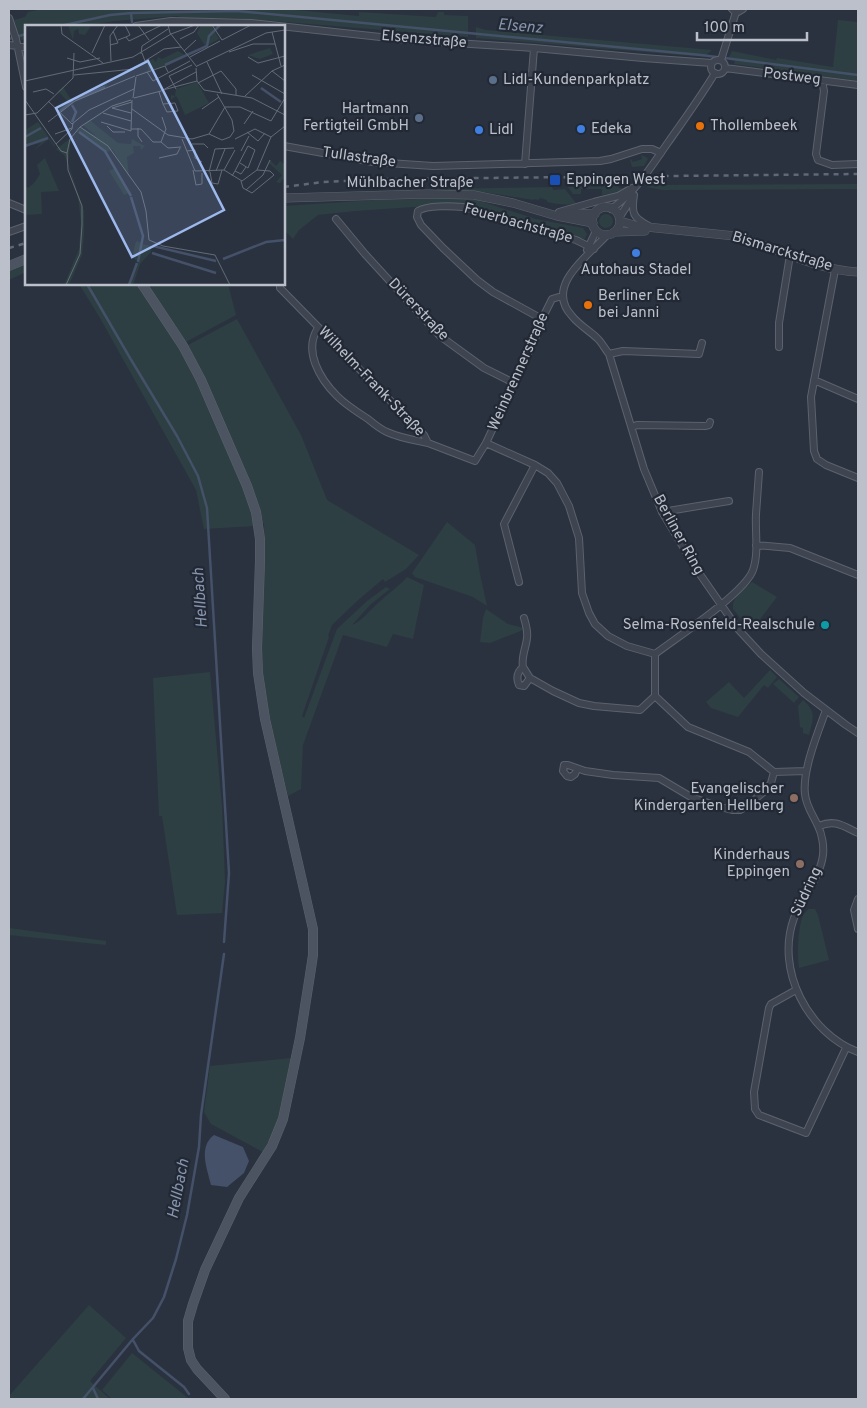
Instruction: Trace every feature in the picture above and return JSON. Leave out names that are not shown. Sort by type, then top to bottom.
[{"type":"main road","points":[[9,266],[25,258]]},
{"type":"main road","points":[[143,285],[183,346],[201,380],[247,486],[256,512],[260,539],[257,648],[260,696],[312,929],[312,955],[300,1038],[282,1119],[272,1146],[239,1198],[205,1270],[188,1321],[188,1348],[191,1360],[225,1399]]},
{"type":"street","points":[[722,60],[712,63],[712,70],[715,73],[722,73],[725,68],[722,60],[734,10],[740,12],[743,9]]},
{"type":"street","points":[[9,18],[16,39],[25,82]]},
{"type":"street","name":"Elsenzstraße","points":[[143,25],[170,21],[269,25]]},
{"type":"street","name":"Elsenzstraße","points":[[285,27],[408,40],[534,48],[712,63]]},
{"type":"street","points":[[9,45],[25,47]]},
{"type":"street","points":[[525,164],[534,48]]},
{"type":"street","name":"Postweg","points":[[725,68],[858,85]]},
{"type":"street","name":"Mühlbacher Straße","points":[[620,219],[640,183],[715,73]]},
{"type":"street","points":[[822,81],[824,91],[816,154],[818,160],[832,165],[858,164]]},
{"type":"street","name":"Tullastraße","points":[[285,146],[373,162],[433,166],[600,161],[642,149],[652,149],[661,153]]},
{"type":"street","name":"Mühlbacher Straße","points":[[611,209],[640,183]]},
{"type":"street","name":"Mühlbacher Straße","points":[[559,212],[618,196],[640,183]]},
{"type":"street","name":"Mühlbacher Straße","points":[[285,198],[454,194],[494,198],[594,227]]},
{"type":"street","points":[[634,195],[632,206],[634,215],[640,222],[652,228]]},
{"type":"street","points":[[9,203],[25,210]]},
{"type":"street","name":"Feuerbachstraße","points":[[542,319],[476,280],[421,225],[417,217],[418,211],[423,208],[463,207],[576,240],[591,248]]},
{"type":"street","points":[[602,208],[611,209],[616,212],[620,219],[618,227],[611,234],[601,234],[594,227],[595,214],[602,208]]},
{"type":"street","name":"Mühlbacher Straße","points":[[536,209],[595,214]]},
{"type":"street","name":"Dürerstraße","points":[[336,219],[359,248],[440,336],[484,368],[514,383]]},
{"type":"street","name":"Bismarckstraße","points":[[620,219],[637,226],[735,236],[822,267],[858,272]]},
{"type":"street","points":[[9,232],[25,226]]},
{"type":"street","name":"Weinbrennerstraße","points":[[591,248],[594,227]]},
{"type":"street","name":"Bismarckstraße","points":[[611,234],[675,230]]},
{"type":"street","name":"Weinbrennerstraße","points":[[476,462],[552,299],[562,296],[564,284],[569,275],[591,248],[611,234]]},
{"type":"street","points":[[779,347],[779,323],[790,255]]},
{"type":"street","points":[[835,270],[811,397],[814,451],[817,459],[858,478]]},
{"type":"street","name":"Wilhelm-Frank-Straße","points":[[280,285],[280,288],[318,328],[424,435],[428,443],[476,462]]},
{"type":"street","name":"Berliner Ring","points":[[562,296],[567,310],[572,317],[599,340],[609,354],[644,469],[662,512],[697,570],[738,628],[772,664],[804,693],[858,733]]},
{"type":"street","points":[[318,328],[313,336],[314,357],[320,377],[337,397],[385,432],[402,438],[428,443]]},
{"type":"street","points":[[609,354],[623,351],[698,354],[702,343]]},
{"type":"street","points":[[814,380],[858,399]]},
{"type":"street","points":[[632,427],[637,425],[705,426],[709,425],[710,422]]},
{"type":"street","points":[[486,443],[548,473],[557,483],[569,506],[579,538],[582,593],[595,624],[608,636],[626,646],[655,654]]},
{"type":"street","points":[[519,582],[504,524],[535,466]]},
{"type":"street","points":[[655,654],[721,605],[750,576],[753,570],[756,545],[759,472]]},
{"type":"street","points":[[662,512],[729,501]]},
{"type":"street","points":[[756,545],[790,548],[858,575]]},
{"type":"street","points":[[524,618],[527,627],[527,638],[522,662],[530,678],[579,703],[594,706],[640,710],[655,696]]},
{"type":"street","points":[[655,654],[655,696],[688,727],[749,752],[774,772],[806,771]]},
{"type":"street","points":[[523,667],[519,670],[517,678],[520,685],[524,686],[530,678]]},
{"type":"street","name":"Südring","points":[[826,710],[806,771],[804,793],[811,813],[819,826],[823,855],[795,917],[790,933],[791,971],[796,990],[816,1022],[846,1048],[858,1052]]},
{"type":"street","points":[[577,769],[613,776],[659,778],[691,797],[732,810],[740,810],[766,790],[774,772]]},
{"type":"street","points":[[819,826],[828,822],[837,823],[858,833]]},
{"type":"street","points":[[858,899],[854,910],[858,929]]},
{"type":"street","points":[[796,990],[771,1004],[769,1008],[754,1092],[755,1109],[759,1116],[806,1133],[846,1048]]},
{"type":"shaded area","points":[[43,9],[285,9],[359,16],[359,12],[436,17],[438,12],[444,12],[444,15],[468,16],[468,37],[235,18],[184,18],[177,16],[87,25],[25,25],[25,39],[21,40],[14,20],[25,17],[28,12]]},
{"type":"shaded area","points":[[838,20],[858,22],[858,81],[734,64],[735,61],[728,59],[732,51],[776,60],[777,58],[833,67]]},
{"type":"shaded area","points":[[476,27],[486,30],[712,50],[704,57],[476,38]]},
{"type":"shaded area","points":[[641,155],[648,159],[644,166],[632,167],[630,160],[633,162],[642,159]]},
{"type":"shaded area","points":[[858,184],[858,189],[662,190],[647,187],[648,185]]},
{"type":"shaded area","points":[[618,186],[622,189],[602,195],[602,189],[581,189],[581,194],[573,194],[568,187]]},
{"type":"shaded area","points":[[552,187],[553,190],[565,189],[576,203],[561,204],[547,202],[547,200],[540,198],[539,200],[534,200],[483,192],[437,190],[437,189]]},
{"type":"shaded area","points":[[457,198],[477,200],[536,219],[583,228],[587,234],[585,239],[578,238],[509,217],[457,204],[318,215],[299,230],[293,239],[285,231],[285,206],[375,200]]},
{"type":"shaded area","points":[[603,214],[609,214],[613,221],[609,228],[603,228],[599,224],[599,218]]},
{"type":"shaded area","points":[[25,262],[25,272],[9,280],[9,270]]},
{"type":"shaded area","points":[[80,285],[139,285],[209,390],[188,345],[237,319],[301,435],[327,500],[419,555],[406,569],[385,582],[383,579],[332,625],[302,716],[304,718],[337,629],[367,601],[386,587],[390,589],[371,604],[352,625],[407,577],[424,585],[413,639],[393,634],[387,647],[343,635],[303,745],[301,789],[288,796],[268,712],[263,678],[264,523],[255,523],[255,526],[204,529],[196,490]]},
{"type":"shaded area","points":[[148,285],[228,285],[236,315],[186,342]]},
{"type":"shaded area","points":[[447,522],[475,545],[487,606],[473,597],[415,577],[412,573]]},
{"type":"shaded area","points":[[752,582],[777,597],[751,631],[733,609],[733,605],[739,594]]},
{"type":"shaded area","points":[[486,609],[508,624],[524,628],[523,630],[490,643],[480,642]]},
{"type":"shaded area","points":[[770,670],[777,677],[768,688],[764,685],[738,717],[711,708],[706,702],[729,682],[744,698]]},
{"type":"shaded area","points":[[210,672],[222,806],[225,881],[222,913],[177,915],[162,816],[159,816],[153,678]]},
{"type":"shaded area","points":[[779,679],[799,697],[794,703],[773,684]]},
{"type":"shaded area","points":[[803,700],[810,708],[813,716],[809,735],[803,733],[803,728],[800,727],[798,706]]},
{"type":"shaded area","points":[[809,909],[815,909],[818,915],[829,960],[799,968],[800,927],[803,915]]},
{"type":"shaded area","points":[[9,928],[106,941],[106,945],[9,935]]},
{"type":"shaded area","points":[[292,1058],[277,1125],[263,1152],[211,1124],[204,1112],[210,1066]]},
{"type":"shaded area","points":[[89,1305],[126,1338],[90,1381],[110,1399],[9,1399],[9,1396]]},
{"type":"shaded area","points":[[132,1353],[188,1398],[112,1399],[102,1390]]},
{"type":"water","points":[[214,1135],[243,1147],[249,1161],[244,1173],[227,1187],[211,1185],[205,1152],[206,1145]]},
{"type":"waterway","name":"Elsenz","points":[[65,25],[110,15],[131,13],[237,11],[701,55],[858,75]]},
{"type":"waterway","name":"Hellbach","points":[[131,13],[132,22]]},
{"type":"waterway","name":"Elsenz","points":[[9,39],[25,34]]},
{"type":"waterway","name":"Hellbach","points":[[88,285],[177,436],[198,476],[207,508],[229,873],[224,942]]},
{"type":"waterway","name":"Hellbach","points":[[83,1399],[153,1318],[164,1297],[187,1215],[199,1147],[201,1115],[224,954]]},
{"type":"waterway","points":[[133,1340],[139,1351],[184,1387],[189,1394]]},
{"type":"waterway","points":[[93,1388],[98,1399]]},
{"type":"railway","points":[[285,187],[323,182],[388,179],[858,174]]},
{"type":"railway","points":[[9,248],[25,243]]},
{"type":"place","name":"Lidl-Kundenparkplatz","points":[[493,80]]},
{"type":"place","name":"Hartmann Fertigteil GmbH","points":[[419,118]]},
{"type":"place","name":"Thollembeek","points":[[700,126]]},
{"type":"place","name":"Edeka","points":[[581,129]]},
{"type":"place","name":"Lidl","points":[[479,130]]},
{"type":"place","name":"Eppingen West","points":[[555,180]]},
{"type":"place","name":"Autohaus Stadel","points":[[636,253]]},
{"type":"place","name":"Berliner Eck bei Janni","points":[[588,305]]},
{"type":"place","name":"Selma-Rosenfeld-Realschule","points":[[825,625]]},
{"type":"place","name":"Evangelischer Kindergarten Hellberg","points":[[794,798]]},
{"type":"place","name":"Kinderhaus Eppingen","points":[[800,864]]}]
